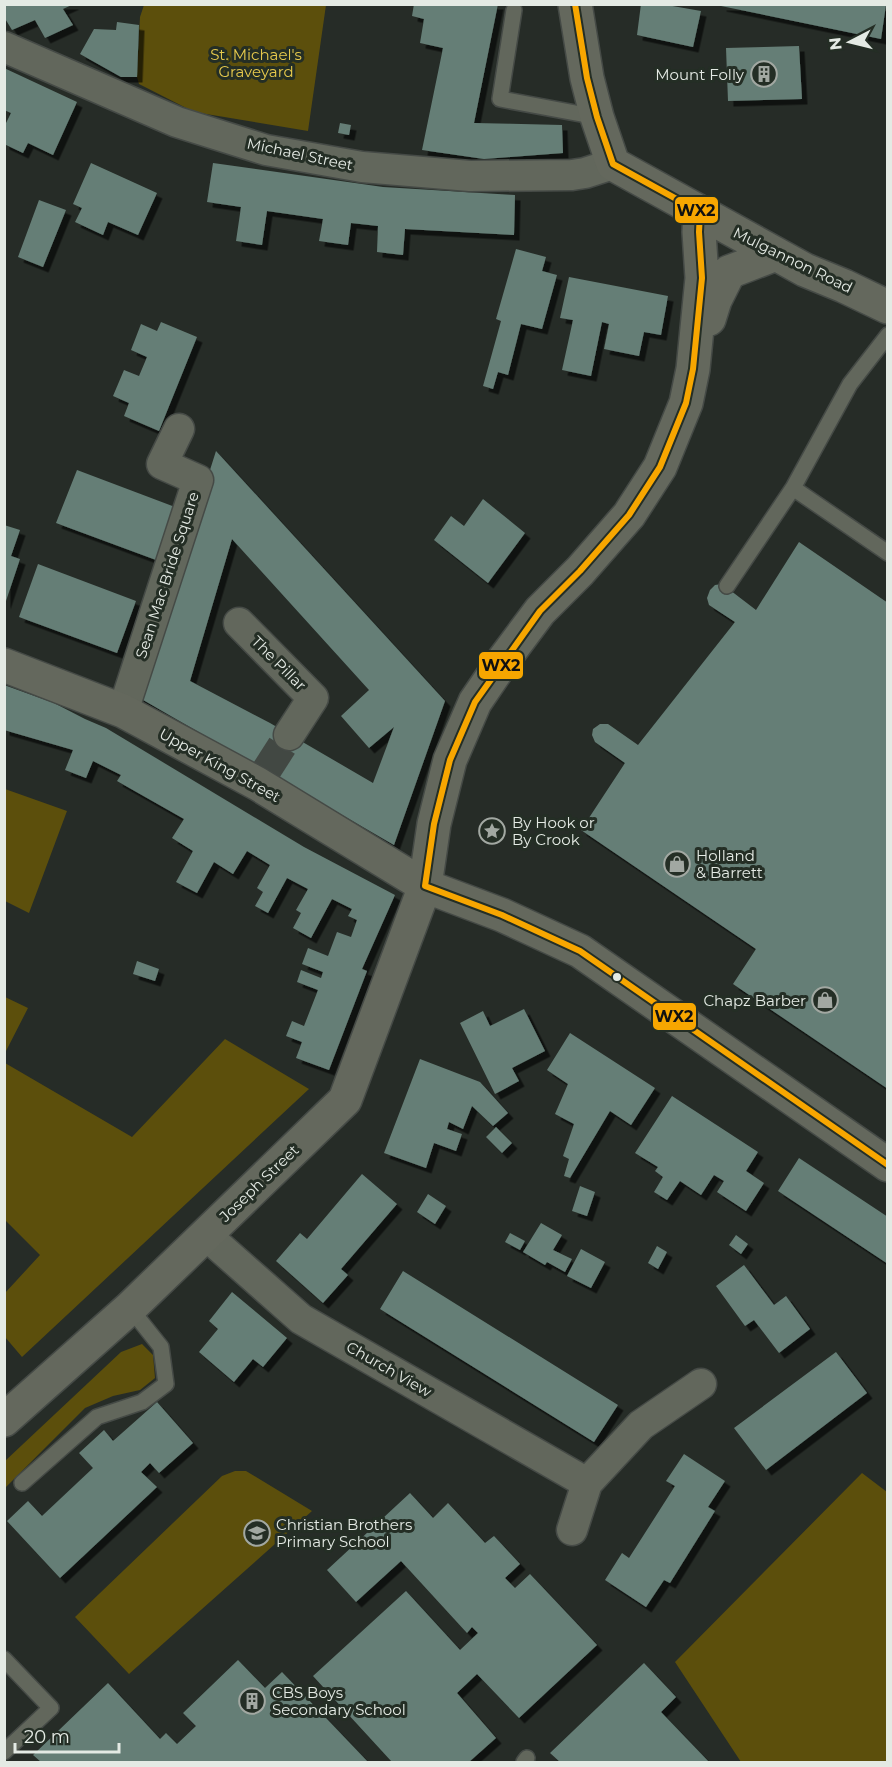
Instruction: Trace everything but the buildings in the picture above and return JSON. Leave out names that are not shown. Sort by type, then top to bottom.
[{"type":"main road","points":[[574,4],[587,78],[613,164]]},
{"type":"main road","name":"Mulgannon Road","points":[[613,164],[805,270],[888,307]]},
{"type":"main road","points":[[693,369],[702,278],[700,212]]},
{"type":"main road","points":[[693,369],[715,300],[729,272],[776,254]]},
{"type":"main road","name":"Joseph Street","points":[[4,1420],[130,1308],[345,1100],[425,886],[434,824],[450,760],[475,702],[540,610],[580,572],[629,514],[660,467],[686,403],[693,369]]},
{"type":"main road","name":"Upper King Street","points":[[4,665],[123,711],[262,778],[425,886],[502,915],[580,951],[888,1165]]},
{"type":"street","name":"Michael Street","points":[[4,47],[177,123],[267,150],[362,167],[470,176],[572,175],[613,164]]},
{"type":"street","name":"Sean Mac Bride Square","points":[[123,711],[198,480],[162,464],[179,429]]},
{"type":"street","name":"The Pillar","points":[[239,623],[313,698],[290,735]]},
{"type":"street","name":"Church View","points":[[206,1235],[301,1319],[586,1483]]},
{"type":"street","points":[[572,1530],[586,1483],[642,1425],[701,1384]]},
{"type":"lane","points":[[514,10],[500,99],[597,117]]},
{"type":"lane","points":[[727,586],[793,488],[850,384],[888,335]]},
{"type":"lane","points":[[793,488],[888,553]]},
{"type":"lane","points":[[22,1483],[97,1417],[142,1402],[166,1384],[161,1347],[130,1308]]},
{"type":"lane","points":[[4,1659],[51,1707],[4,1752]]},
{"type":"green space","name":"St. Michael's Graveyard","points":[[144,5],[326,5],[308,131],[194,112],[139,84],[137,77],[140,17]]},
{"type":"green space","points":[[5,789],[67,811],[29,913],[5,901]]},
{"type":"green space","points":[[5,997],[28,1008],[5,1053]]},
{"type":"green space","points":[[225,1039],[309,1089],[22,1357],[5,1337],[5,1293],[40,1255],[5,1220],[5,1063],[132,1137]]},
{"type":"green space","points":[[142,1344],[153,1355],[155,1378],[140,1390],[113,1396],[85,1408],[5,1488],[5,1461],[121,1352]]},
{"type":"green space","points":[[235,1471],[246,1471],[312,1511],[129,1674],[75,1617],[222,1476]]},
{"type":"green space","points":[[862,1473],[887,1492],[887,1762],[741,1762],[675,1662]]},
{"type":"tunnel","points":[[266,771],[289,735]]},
{"type":"transit line","name":"WX2","points":[[575,4],[587,78],[613,164],[700,212],[702,278],[693,369],[686,403],[660,467],[629,515],[580,571],[540,611],[475,702],[450,760],[434,824],[425,886],[502,915],[580,951],[888,1165]]},
{"type":"place","name":"Mount Folly","points":[[764,74]]},
{"type":"place","name":"By Hook or By Crook","points":[[492,831]]},
{"type":"place","name":"Holland & Barrett","points":[[677,864]]},
{"type":"place","name":"Chapz Barber","points":[[825,1000]]},
{"type":"place","name":"Christian Brothers Primary School","points":[[257,1533]]},
{"type":"place","name":"CBS Boys Secondary School","points":[[252,1701]]}]
